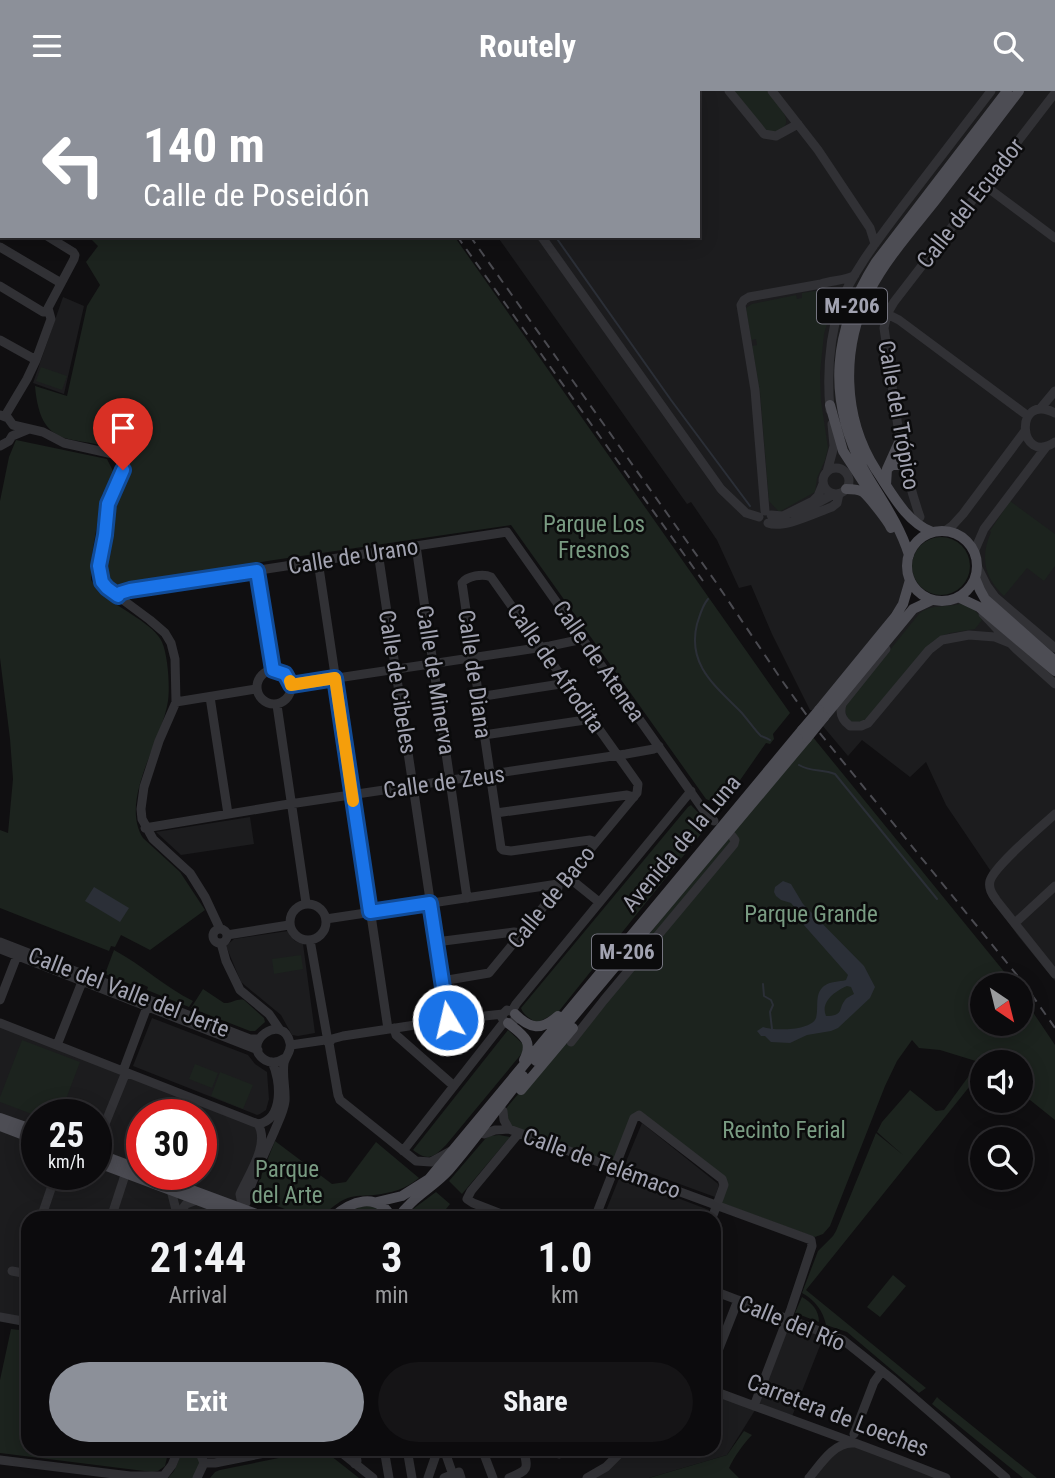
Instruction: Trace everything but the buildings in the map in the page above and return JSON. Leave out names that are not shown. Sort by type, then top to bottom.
[{"type":"main road","name":"M-206","points":[[910,580],[908,559],[892,516],[859,459],[845,424],[838,372],[840,349],[845,326],[862,284],[876,262],[1007,91]]},
{"type":"main road","name":"M-206","points":[[932,532],[913,521],[886,485],[862,443],[850,400],[850,351],[862,307],[884,268],[1019,91]]},
{"type":"main road","points":[[830,405],[843,451],[908,559]]},
{"type":"main road","points":[[886,485],[887,469],[900,440]]},
{"type":"main road","points":[[887,469],[892,465],[904,465]]},
{"type":"main road","points":[[840,492],[856,489],[863,492],[886,519]]},
{"type":"main road","points":[[908,559],[914,545],[922,537],[932,532],[958,534],[974,552],[980,590],[985,599],[1055,661]]},
{"type":"main road","points":[[976,572],[971,586],[958,597],[979,607],[1055,671]]},
{"type":"main road","points":[[910,580],[915,589],[932,600]]},
{"type":"main road","name":"Avenida de la Luna","points":[[377,1202],[402,1196],[415,1189],[456,1154],[805,734],[904,604],[910,580]]},
{"type":"main road","name":"M-206","points":[[932,600],[958,597]]},
{"type":"main road","name":"Avenida de la Luna","points":[[821,713],[913,609],[932,600]]},
{"type":"main road","points":[[508,1017],[535,1027],[550,1023],[562,1013],[587,982],[622,952]]},
{"type":"main road","points":[[456,1154],[484,1134],[567,1043],[622,952]]},
{"type":"main road","name":"Avenida de la Luna","points":[[403,1211],[433,1186],[517,1073],[622,952]]},
{"type":"main road","points":[[508,1017],[529,1045],[517,1073]]},
{"type":"main road","points":[[0,1118],[21,1125]]},
{"type":"main road","points":[[0,1126],[21,1134]]},
{"type":"main road","points":[[112,1168],[125,1172]]},
{"type":"main road","points":[[171,1190],[226,1211]]},
{"type":"main road","points":[[193,1190],[249,1211]]},
{"type":"main road","name":"M-206","points":[[342,1211],[359,1202],[377,1202]]},
{"type":"main road","points":[[377,1202],[388,1211]]},
{"type":"street","points":[[729,91],[764,134],[776,136],[798,124]]},
{"type":"street","points":[[772,91],[818,150],[870,228],[875,244]]},
{"type":"street","points":[[542,238],[721,489],[746,513],[767,517],[783,516],[818,496],[827,472],[834,446],[828,374],[834,325],[841,301],[884,231],[991,91]]},
{"type":"street","name":"Calle del Ecuador","points":[[887,313],[1055,93]]},
{"type":"street","points":[[984,185],[1055,238]]},
{"type":"street","points":[[870,228],[884,231]]},
{"type":"street","points":[[50,238],[75,255],[48,308],[51,319],[36,360],[3,416],[13,425],[43,432],[64,443],[113,454],[121,459],[123,470],[108,504],[99,566],[102,582],[165,633],[175,659],[176,702],[159,741],[144,787],[141,809],[145,828],[153,839],[190,873],[205,897],[222,936],[226,961],[240,990],[271,1017],[289,1039],[290,1045],[284,1067],[285,1102],[244,1202]]},
{"type":"street","points":[[0,247],[61,283]]},
{"type":"street","points":[[827,472],[839,469],[846,473],[849,481],[832,507],[776,526],[767,517],[755,390],[741,305],[749,297],[856,275]]},
{"type":"street","points":[[821,284],[838,290],[841,301]]},
{"type":"street","points":[[0,286],[43,312],[49,312]]},
{"type":"street","points":[[887,313],[1028,416]]},
{"type":"street","name":"Calle del Trópico","points":[[887,313],[884,328],[904,465],[920,517]]},
{"type":"street","points":[[0,340],[36,360]]},
{"type":"street","points":[[1050,445],[1033,444],[1027,437],[1025,422],[1055,391]]},
{"type":"street","points":[[1040,409],[1055,413]]},
{"type":"street","points":[[0,446],[9,442],[13,425]]},
{"type":"street","points":[[12,436],[29,429]]},
{"type":"street","points":[[945,531],[964,515],[1025,431]]},
{"type":"street","points":[[974,552],[984,529],[1050,445]]},
{"type":"street","points":[[823,484],[827,491],[840,492]]},
{"type":"street","name":"Calle de Urano","points":[[118,596],[130,590],[507,532]]},
{"type":"street","name":"Calle de Atenea","points":[[507,532],[707,814],[715,821]]},
{"type":"street","name":"Calle de Minerva","points":[[416,546],[467,898]]},
{"type":"street","name":"Calle de Cibeles","points":[[378,552],[448,1020]]},
{"type":"street","points":[[318,561],[370,912],[391,1028],[454,1086]]},
{"type":"street","points":[[257,571],[273,670]]},
{"type":"street","points":[[976,572],[995,597],[1055,648]]},
{"type":"street","name":"Calle de Afrodita","points":[[463,580],[486,575],[491,577],[638,784]]},
{"type":"street","name":"Calle de Diana","points":[[463,580],[472,657],[503,850],[590,840],[596,842]]},
{"type":"street","points":[[979,607],[985,618],[1055,684]]},
{"type":"street","points":[[913,609],[897,635],[842,704],[840,712],[845,722],[855,727],[868,723],[935,645],[942,640],[979,630],[985,618]]},
{"type":"street","points":[[968,635],[995,637],[1010,643]]},
{"type":"street","points":[[291,685],[583,639]]},
{"type":"street","points":[[273,670],[285,674],[291,685],[288,698],[276,705],[263,702],[256,689],[260,676],[273,670]]},
{"type":"street","points":[[478,697],[567,683]]},
{"type":"street","points":[[176,702],[256,689]]},
{"type":"street","points":[[210,697],[228,814]]},
{"type":"street","points":[[276,705],[306,903]]},
{"type":"street","points":[[484,735],[592,719]]},
{"type":"street","name":"Calle de Zeus","points":[[145,828],[618,755],[659,746]]},
{"type":"street","name":"Calle de Baco","points":[[442,981],[489,973],[554,894],[558,884],[568,877],[634,797],[638,784]]},
{"type":"street","points":[[403,1151],[516,1004],[691,791]]},
{"type":"street","points":[[496,813],[627,795],[634,797]]},
{"type":"street","points":[[1055,814],[995,872],[990,889],[1024,937],[1055,974]]},
{"type":"street","points":[[567,1043],[734,844],[733,836]]},
{"type":"street","points":[[568,877],[599,902]]},
{"type":"street","points":[[326,919],[558,884]]},
{"type":"street","points":[[1015,923],[1055,886]]},
{"type":"street","points":[[306,903],[319,907],[326,919],[323,933],[310,940],[297,937],[289,925],[293,911],[306,903]]},
{"type":"street","points":[[222,936],[289,925]]},
{"type":"street","points":[[436,942],[521,933]]},
{"type":"street","points":[[310,940],[340,1100],[416,1161],[431,1162],[456,1154]]},
{"type":"street","name":"Calle del Valle del Jerte","points":[[0,942],[250,1039],[259,1039]]},
{"type":"street","name":"Calle del Valle del Jerte","points":[[0,949],[258,1050]]},
{"type":"street","points":[[0,1000],[17,956]]},
{"type":"street","points":[[57,1045],[82,982]]},
{"type":"street","points":[[112,1104],[147,1007]]},
{"type":"street","points":[[271,1017],[268,1031],[259,1039],[258,1050],[263,1058],[272,1062],[285,1058]]},
{"type":"street","points":[[290,1045],[448,1020],[508,1017]]},
{"type":"street","points":[[0,1023],[258,1124],[272,1118],[277,1109],[276,1070],[272,1062]]},
{"type":"street","points":[[268,1031],[279,1030]]},
{"type":"street","name":"Calle de Telémaco","points":[[503,1111],[509,1129]]},
{"type":"street","points":[[598,1211],[634,1118],[639,1115],[722,1179],[724,1185],[715,1211]]},
{"type":"street","points":[[256,1211],[241,1199],[240,1194],[261,1148],[263,1138],[258,1124]]},
{"type":"street","name":"Calle de Telémaco","points":[[484,1134],[509,1129],[807,1238],[812,1242],[787,1318]]},
{"type":"street","points":[[493,1211],[467,1199],[519,1133]]},
{"type":"street","points":[[113,1211],[125,1172]]},
{"type":"street","points":[[43,1211],[51,1190]]},
{"type":"street","points":[[171,1190],[177,1211]]},
{"type":"street","points":[[182,1211],[186,1204],[197,1200]]},
{"type":"street","points":[[12,1271],[21,1273]]},
{"type":"street","name":"Calle del Río","points":[[721,1294],[844,1340],[1006,1478]]},
{"type":"street","points":[[721,1342],[738,1300]]},
{"type":"street","points":[[0,1317],[21,1321]]},
{"type":"street","points":[[754,1406],[787,1318]]},
{"type":"street","points":[[854,1434],[874,1382],[882,1371]]},
{"type":"street","name":"Carretera de Loeches","points":[[721,1394],[946,1478]]},
{"type":"street","points":[[823,1432],[831,1444],[831,1453]]},
{"type":"street","points":[[809,1478],[837,1444],[835,1436]]},
{"type":"street","name":"Calle del Río","points":[[963,1440],[1013,1478]]},
{"type":"street","points":[[831,1453],[848,1442],[861,1445]]},
{"type":"street","points":[[0,1460],[131,1477],[163,1477],[175,1456]]},
{"type":"street","points":[[197,1478],[204,1463],[201,1456]]},
{"type":"street","points":[[204,1463],[247,1456]]},
{"type":"street","points":[[345,1456],[373,1478]]},
{"type":"street","points":[[355,1464],[356,1456]]},
{"type":"street","points":[[385,1456],[389,1478]]},
{"type":"street","points":[[408,1456],[412,1478]]},
{"type":"street","points":[[428,1478],[436,1456]]},
{"type":"street","points":[[446,1456],[453,1477]]},
{"type":"street","points":[[485,1456],[493,1478]]},
{"type":"street","points":[[509,1478],[525,1471],[528,1464],[525,1456]]},
{"type":"street","points":[[588,1478],[618,1456]]},
{"type":"shaded area","points":[[700,91],[1007,91],[862,284],[845,424],[908,558],[910,580],[907,592],[819,710],[810,710],[751,585],[739,588],[717,540],[691,502],[687,504],[498,238],[700,238]]},
{"type":"shaded area","points":[[1019,91],[1055,91],[1055,661],[1007,619],[965,539],[950,532],[932,532],[886,485],[855,421],[850,351],[884,268]]},
{"type":"shaded area","points":[[63,297],[84,306],[64,394],[33,383]]},
{"type":"shaded area","points":[[958,597],[1055,671],[1055,981],[989,896],[986,889],[990,870],[946,805],[926,762],[910,777],[862,740],[848,756],[822,725],[913,609],[932,600]]},
{"type":"shaded area","points":[[250,817],[254,844],[181,855],[156,832]]},
{"type":"shaded area","points":[[783,881],[791,884],[803,904],[864,966],[875,987],[870,998],[838,1028],[807,1035],[790,1043],[771,1042],[757,1031],[763,1027],[800,1028],[813,1022],[821,989],[829,983],[846,980],[848,975],[803,924],[791,903],[776,896],[775,887]],"holes":[[[851,987],[854,994],[846,999],[838,1013],[826,1016],[825,1006],[830,998],[842,988]]]},
{"type":"shaded area","points":[[94,887],[129,908],[120,922],[85,901]]},
{"type":"shaded area","points":[[288,931],[295,941],[303,944],[315,1033],[292,1035],[281,1015],[241,982],[226,946],[234,939]]},
{"type":"shaded area","points":[[152,1018],[248,1055],[267,1072],[269,1099],[266,1110],[257,1115],[133,1066]]},
{"type":"shaded area","points":[[0,1023],[194,1099],[126,1099],[126,1165],[112,1159],[112,1099],[21,1099],[21,1125],[0,1118]]},
{"type":"shaded area","points":[[217,1108],[258,1124],[263,1138],[241,1199],[254,1211],[193,1190],[217,1190]]},
{"type":"shaded area","points":[[642,1123],[719,1185],[715,1197],[625,1164]]},
{"type":"shaded area","points":[[0,1126],[21,1134],[21,1190],[112,1190],[112,1168],[126,1173],[126,1190],[170,1190],[226,1211],[21,1211],[21,1321],[0,1317]]},
{"type":"shaded area","points":[[620,1176],[709,1210],[709,1211],[606,1211]]},
{"type":"shaded area","points":[[787,1318],[825,1333],[791,1419],[757,1407],[727,1455],[649,1478],[589,1478],[616,1456],[721,1456],[721,1394],[754,1406]]},
{"type":"shaded area","points":[[848,1442],[946,1478],[809,1478]]},
{"type":"green space","points":[[734,91],[767,91],[785,116],[784,126],[768,133]]},
{"type":"green space","name":"Parque Los Fresnos","points":[[90,238],[455,238],[790,713],[773,734],[774,739],[770,744],[766,743],[722,806],[706,799],[511,525],[113,586],[106,578],[104,568],[113,507],[119,501],[117,494],[128,475],[129,464],[125,453],[54,433],[45,423],[35,386],[67,396],[87,306],[100,285],[86,262],[98,246]]},
{"type":"green space","points":[[831,290],[835,296],[824,334],[820,373],[828,448],[815,492],[779,512],[769,501],[760,392],[752,346],[757,345],[756,339],[751,340],[746,308],[752,304],[796,295],[797,299],[802,298],[802,293]]},
{"type":"green space","points":[[41,367],[67,376],[62,390],[36,381]]},
{"type":"green space","points":[[16,440],[107,459],[114,473],[102,495],[92,555],[91,580],[104,596],[152,629],[164,648],[168,671],[168,701],[139,789],[137,823],[143,838],[180,872],[205,910],[150,950],[121,935],[115,947],[111,946],[109,951],[0,908],[0,830],[8,833],[13,779],[0,658],[0,501],[9,457]]},
{"type":"green space","points":[[1010,501],[1055,534],[1055,566],[1044,581],[1027,568],[1004,596],[988,574],[985,558],[990,531]]},
{"type":"green space","points":[[941,537],[952,539],[965,550],[970,566],[968,577],[957,590],[941,595],[930,593],[917,582],[912,566],[914,555],[925,542]]},
{"type":"green space","points":[[959,604],[970,607],[982,620],[975,629],[950,633],[932,642],[869,717],[859,723],[848,720],[846,704],[919,614],[933,607]]},
{"type":"green space","points":[[812,736],[1005,973],[970,973],[970,1036],[1033,1036],[1033,1012],[1055,1045],[1055,1120],[1033,1102],[1033,1050],[970,1050],[970,1059],[940,1050],[919,1048],[912,1040],[897,1061],[885,1086],[830,1226],[823,1234],[815,1237],[719,1202],[724,1185],[639,1115],[614,1168],[510,1130],[503,1112],[563,1041],[567,1044],[645,950],[640,946]]},
{"type":"green space","points":[[691,805],[709,824],[559,1011],[537,1023],[527,1017],[521,1008]]},
{"type":"green space","points":[[114,950],[193,1001],[189,1007],[147,990],[148,987],[142,984],[140,988],[105,974]]},
{"type":"green space","points":[[301,955],[303,969],[274,974],[272,959]]},
{"type":"green space","points":[[203,989],[224,1003],[244,1000],[265,1022],[255,1031],[250,1031],[191,1008]]},
{"type":"green space","points":[[508,1030],[523,1044],[523,1052],[442,1149],[431,1157],[418,1154],[413,1150]]},
{"type":"green space","points":[[22,1040],[80,1062],[66,1099],[21,1099],[21,1110],[0,1102]]},
{"type":"green space","points":[[195,1064],[218,1073],[212,1088],[189,1079]]},
{"type":"green space","points":[[220,1072],[253,1085],[243,1109],[211,1096]]},
{"type":"green space","points":[[970,1074],[970,1086],[806,1290],[926,1388],[919,1393],[847,1332],[826,1325],[818,1306],[802,1293],[818,1251],[836,1231],[876,1133],[903,1155],[877,1132],[882,1122],[910,1090],[936,1111],[944,1110]]},
{"type":"green space","points":[[499,1135],[510,1137],[462,1194],[449,1181],[485,1139]]},
{"type":"green space","name":"Parque del Arte","points":[[275,1141],[332,1184],[346,1182],[376,1142],[419,1178],[392,1192],[351,1197],[327,1211],[290,1211],[253,1196]]},
{"type":"green space","points":[[436,1192],[450,1204],[444,1211],[412,1211]]},
{"type":"green space","points":[[362,1206],[375,1206],[380,1211],[347,1211]]},
{"type":"green space","points":[[893,1275],[906,1286],[880,1317],[867,1307]]},
{"type":"green space","points":[[802,1297],[814,1307],[819,1322],[795,1313]]},
{"type":"green space","points":[[11,1329],[21,1330],[21,1456],[0,1453],[0,1380]]},
{"type":"green space","points":[[937,1397],[1037,1478],[1023,1478],[932,1404]]},
{"type":"green space","points":[[744,1431],[752,1435],[729,1468],[739,1478],[649,1478],[727,1455]]},
{"type":"green space","points":[[24,1456],[167,1456],[165,1466],[152,1472]]},
{"type":"green space","points":[[181,1456],[196,1456],[200,1462],[193,1478],[168,1478]]},
{"type":"green space","points":[[289,1456],[331,1456],[359,1478],[210,1478],[220,1470]]},
{"type":"waterway","points":[[556,238],[750,506]]},
{"type":"waterway","points":[[708,599],[697,624],[695,638],[699,662],[712,683],[761,736],[770,740]]},
{"type":"waterway","points":[[799,765],[835,774],[937,899]]},
{"type":"waterway","points":[[763,984],[764,996],[771,1000],[773,1005],[770,1012],[772,1029]]},
{"type":"railway","points":[[458,238],[703,581]]},
{"type":"railway","points":[[471,238],[818,731],[1025,985],[1055,1028]]},
{"type":"slow traffic","points":[[290,681],[291,685],[335,678],[353,801]]},
{"type":"route","points":[[123,470],[108,504],[99,566],[99,574],[107,588],[118,596],[130,590],[257,571],[273,670],[285,674],[291,685],[335,678],[370,912],[430,903],[448,1020]]},
{"type":"park label","name":"Parque Grande","points":[[811,914]]},
{"type":"park label","name":"Recinto Ferial","points":[[784,1130]]}]
